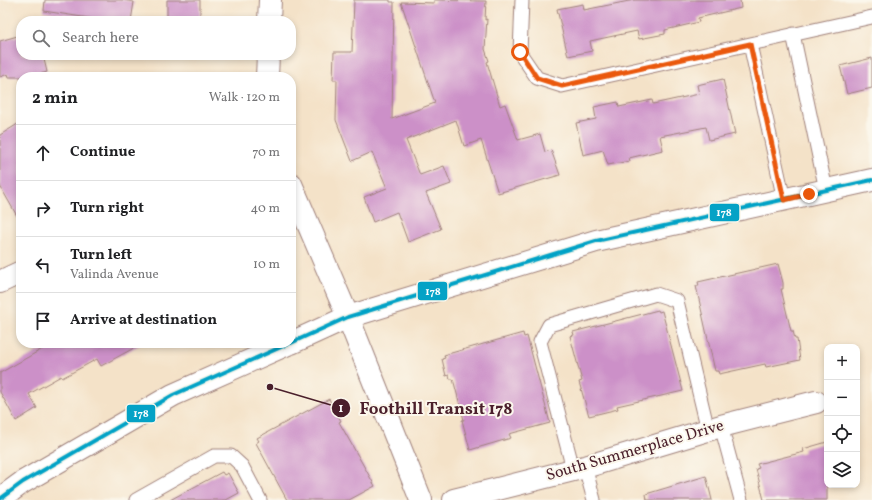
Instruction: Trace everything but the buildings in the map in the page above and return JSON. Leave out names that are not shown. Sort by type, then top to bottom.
[{"type":"main road","points":[[269,16],[270,0]]},
{"type":"main road","points":[[267,72],[268,60]]},
{"type":"main road","points":[[296,340],[348,317],[474,277],[596,242],[872,180]]},
{"type":"main road","points":[[296,196],[348,317],[420,500]]},
{"type":"main road","points":[[0,282],[16,274]]},
{"type":"main road","points":[[0,499],[23,482],[173,395],[279,348]]},
{"type":"main road","name":"South Summerplace Drive","points":[[454,500],[579,468],[714,428],[816,402]]},
{"type":"lane","points":[[522,0],[520,52],[537,78],[562,86],[872,17]]},
{"type":"lane","points":[[793,34],[826,190]]},
{"type":"lane","points":[[750,44],[784,200]]},
{"type":"lane","points":[[594,500],[579,468],[540,342],[549,325],[656,294],[677,300],[714,428],[741,500]]},
{"type":"lane","points":[[136,500],[214,456],[231,456],[242,466],[260,500]]},
{"type":"transit line","name":"178","points":[[296,341],[348,317],[596,241],[872,180]]},
{"type":"transit line","name":"178","points":[[0,499],[23,482],[173,395],[279,348]]},
{"type":"place","name":"Foothill Transit 178","points":[[270,387]]},
{"type":"route","points":[[520,52],[537,78],[562,86],[750,44],[784,200],[809,194]]}]
